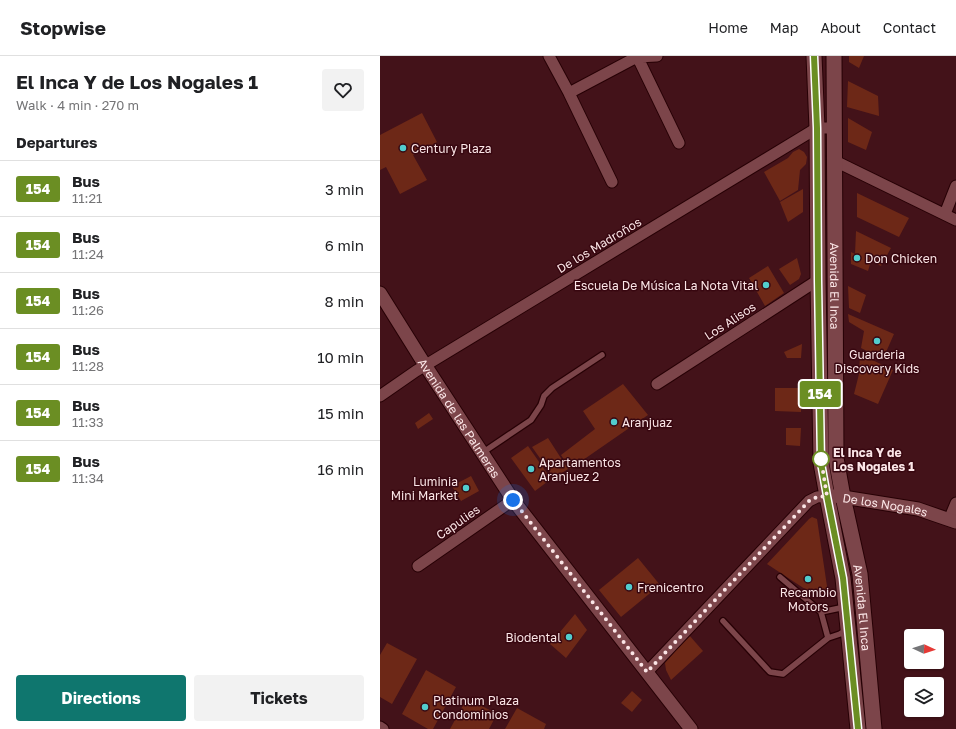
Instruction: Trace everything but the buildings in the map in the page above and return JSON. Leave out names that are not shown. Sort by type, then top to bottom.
[{"type":"main road","name":"Avenida El Inca","points":[[814,56],[817,128],[821,463],[843,578],[858,729]]},
{"type":"main road","name":"Avenida El Inca","points":[[834,56],[836,458],[860,574],[874,729]]},
{"type":"street","points":[[549,56],[569,93],[612,182]]},
{"type":"street","points":[[569,93],[637,57],[657,56]]},
{"type":"street","points":[[637,57],[679,143]]},
{"type":"street","points":[[817,128],[835,128]]},
{"type":"street","name":"De los Madroños","points":[[380,396],[425,365],[817,128]]},
{"type":"street","points":[[835,161],[956,220]]},
{"type":"street","points":[[945,214],[956,186]]},
{"type":"street","name":"Los Alisos","points":[[657,384],[818,280]]},
{"type":"street","name":"Avenida de las Palmeras","points":[[380,292],[425,365],[513,500],[691,729]]},
{"type":"street","name":"De los Nogales","points":[[647,672],[809,501],[817,497],[843,497],[918,509],[953,521]]},
{"type":"street","name":"Capulies","points":[[418,566],[513,500]]},
{"type":"street","points":[[953,521],[956,503]]},
{"type":"lane","points":[[482,453],[531,420],[541,405],[544,396],[552,388],[602,355]]},
{"type":"lane","points":[[780,577],[821,612],[828,638]]},
{"type":"lane","points":[[821,612],[847,607]]},
{"type":"lane","points":[[723,620],[770,672],[776,674],[783,674],[828,638],[849,629]]},
{"type":"bus line","name":"154","points":[[814,56],[817,128],[821,463],[843,578],[858,729]]},
{"type":"place","name":"Century Plaza","points":[[403,148]]},
{"type":"place","name":"Don Chicken","points":[[857,258]]},
{"type":"place","name":"Escuela De Música La Nota Vital","points":[[766,285]]},
{"type":"place","name":"Guarderia Discovery Kids","points":[[877,341]]},
{"type":"place","name":"Aranjuaz","points":[[614,422]]},
{"type":"place","name":"El Inca Y de Los Nogales 1","points":[[821,459]]},
{"type":"place","name":"Apartamentos Aranjuez 2","points":[[531,469]]},
{"type":"place","name":"Luminia Mini Market","points":[[466,488]]},
{"type":"place","name":"Recambio Motors","points":[[808,579]]},
{"type":"place","name":"Frenicentro","points":[[629,587]]},
{"type":"place","name":"Biodental","points":[[569,637]]},
{"type":"place","name":"Platinum Plaza Condominios","points":[[425,707]]},
{"type":"route","points":[[513,500],[647,672],[809,501],[817,497],[827,496],[821,459]]}]
